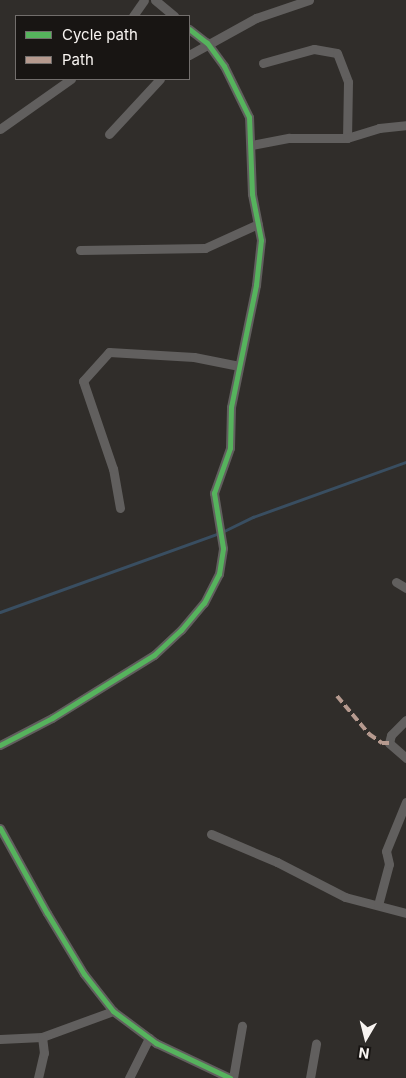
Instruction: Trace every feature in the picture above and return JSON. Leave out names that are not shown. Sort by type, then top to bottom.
[{"type":"street","points":[[134,15],[144,0]]},
{"type":"street","points":[[154,0],[173,15]]},
{"type":"street","points":[[190,54],[206,43],[256,18],[309,0]]},
{"type":"street","points":[[0,745],[52,718],[154,654],[181,630],[204,603],[219,574],[223,548],[214,493],[230,448],[231,407],[261,254],[252,194],[252,145],[249,118],[224,66],[206,43],[190,30]]},
{"type":"street","points":[[263,63],[314,49],[337,53],[348,82],[347,138]]},
{"type":"street","points":[[0,129],[70,80]]},
{"type":"street","points":[[109,134],[159,80]]},
{"type":"street","points":[[252,145],[289,138],[347,138],[379,128],[406,125]]},
{"type":"street","points":[[80,250],[205,248],[258,224]]},
{"type":"street","points":[[120,508],[112,468],[83,381],[109,352],[194,357],[238,366]]},
{"type":"street","points":[[396,582],[406,588]]},
{"type":"street","points":[[406,720],[391,735],[389,743],[406,758]]},
{"type":"street","points":[[378,905],[389,864],[386,851],[406,802]]},
{"type":"street","points":[[0,828],[56,928],[113,1011],[149,1038],[232,1078],[242,1026]]},
{"type":"street","points":[[211,834],[277,862],[344,897],[406,913]]},
{"type":"street","points":[[0,1039],[42,1037],[113,1011]]},
{"type":"street","points":[[38,1078],[44,1053],[42,1037]]},
{"type":"street","points":[[129,1078],[149,1038]]},
{"type":"street","points":[[310,1078],[316,1044]]},
{"type":"waterway","points":[[222,532],[253,517],[406,462]]},
{"type":"waterway","points":[[0,612],[217,534]]},
{"type":"marked path","points":[[337,696],[369,734],[382,743],[389,743]]},
{"type":"cycle path","points":[[0,745],[52,718],[154,655],[181,630],[204,603],[219,574],[223,548],[214,493],[230,448],[231,407],[256,285],[261,240],[252,194],[249,117],[224,66],[207,43],[190,30]]},
{"type":"cycle path","points":[[0,828],[47,913],[84,974],[113,1011],[156,1043],[230,1078]]}]
